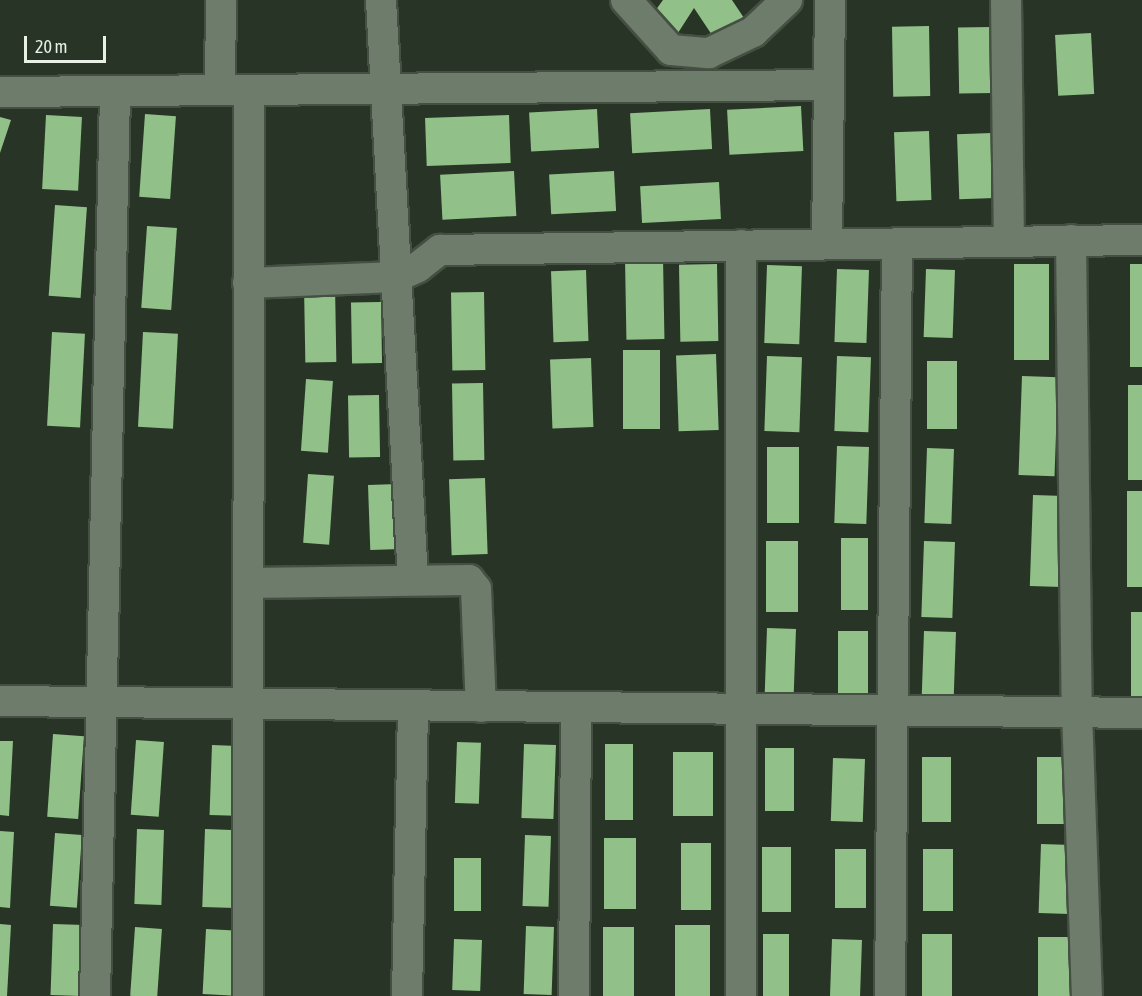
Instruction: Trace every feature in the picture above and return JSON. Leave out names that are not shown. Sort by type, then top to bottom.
[{"type":"street","points":[[220,0],[235,90],[248,283],[248,996]]},
{"type":"street","points":[[381,0],[384,88],[413,580]]},
{"type":"street","points":[[626,0],[671,50],[709,53],[753,32],[788,0]]},
{"type":"street","points":[[828,244],[830,0]]},
{"type":"street","points":[[1006,0],[1009,242]]},
{"type":"street","points":[[0,92],[828,85]]},
{"type":"street","points":[[95,996],[115,91]]},
{"type":"street","points":[[1071,240],[1077,712],[1087,996]]},
{"type":"street","points":[[248,283],[396,277],[418,267],[440,250],[1142,240]]},
{"type":"street","points":[[890,996],[897,243]]},
{"type":"street","points":[[741,245],[741,996]]},
{"type":"street","points":[[248,583],[413,580],[473,582],[481,707]]},
{"type":"street","points":[[0,700],[893,712],[1142,713]]},
{"type":"street","points":[[407,996],[413,706]]},
{"type":"street","points":[[574,996],[576,708]]},
{"type":"building","points":[[663,0],[732,0],[744,18],[714,38],[694,8],[676,36],[650,18]]},
{"type":"building","points":[[929,26],[930,96],[893,97],[892,27]]},
{"type":"building","points":[[992,27],[993,93],[959,94],[958,28]]},
{"type":"building","points":[[1091,33],[1094,94],[1058,96],[1055,35]]},
{"type":"building","points":[[801,106],[803,151],[729,155],[727,110]]},
{"type":"building","points":[[597,109],[599,148],[531,152],[529,113]]},
{"type":"building","points":[[710,109],[712,149],[632,153],[630,113]]},
{"type":"building","points":[[145,114],[176,116],[170,199],[139,197]]},
{"type":"building","points":[[46,115],[82,117],[78,191],[42,189]]},
{"type":"building","points":[[509,115],[511,163],[427,166],[425,118]]},
{"type":"building","points":[[0,117],[11,120],[0,153]]},
{"type":"building","points":[[929,131],[931,200],[896,201],[894,132]]},
{"type":"building","points":[[992,133],[994,198],[959,199],[957,134]]},
{"type":"building","points":[[514,171],[516,216],[442,220],[440,175]]},
{"type":"building","points":[[614,171],[616,211],[551,214],[549,174]]},
{"type":"building","points":[[719,182],[721,219],[642,223],[640,186]]},
{"type":"building","points":[[55,205],[87,207],[81,298],[49,296]]},
{"type":"building","points":[[147,226],[177,228],[171,310],[141,308]]},
{"type":"building","points":[[663,257],[664,339],[626,340],[625,258]]},
{"type":"building","points":[[717,264],[718,341],[680,342],[679,265]]},
{"type":"building","points":[[1014,264],[1049,264],[1049,360],[1014,360]]},
{"type":"building","points":[[1130,264],[1142,264],[1142,367],[1130,367]]},
{"type":"building","points":[[767,265],[802,266],[799,344],[764,343]]},
{"type":"building","points":[[837,269],[869,270],[866,343],[834,342]]},
{"type":"building","points":[[926,269],[955,270],[953,338],[924,337]]},
{"type":"building","points":[[586,270],[588,341],[553,342],[551,271]]},
{"type":"building","points":[[335,285],[336,362],[305,363],[304,286]]},
{"type":"building","points":[[484,292],[485,370],[452,371],[451,293]]},
{"type":"building","points":[[381,302],[382,363],[352,364],[351,303]]},
{"type":"building","points":[[52,332],[85,334],[80,428],[47,426]]},
{"type":"building","points":[[143,332],[178,334],[173,429],[138,427]]},
{"type":"building","points":[[623,350],[660,350],[660,429],[623,429]]},
{"type":"building","points":[[716,354],[719,430],[679,431],[676,355]]},
{"type":"building","points":[[767,356],[802,357],[799,432],[764,431]]},
{"type":"building","points":[[837,356],[871,357],[868,432],[834,431]]},
{"type":"building","points":[[591,358],[593,427],[552,428],[550,359]]},
{"type":"building","points":[[927,361],[957,361],[957,429],[927,429]]},
{"type":"building","points":[[1022,376],[1058,377],[1055,476],[1019,475]]},
{"type":"building","points":[[306,379],[333,381],[328,453],[301,451]]},
{"type":"building","points":[[483,383],[484,460],[453,461],[452,384]]},
{"type":"building","points":[[1128,385],[1142,385],[1142,480],[1128,480]]},
{"type":"building","points":[[379,395],[380,457],[349,458],[348,396]]},
{"type":"building","points":[[837,446],[869,447],[866,524],[834,523]]},
{"type":"building","points":[[767,447],[799,447],[799,523],[767,523]]},
{"type":"building","points":[[927,448],[954,449],[951,524],[924,523]]},
{"type":"building","points":[[308,474],[334,476],[329,545],[303,543]]},
{"type":"building","points":[[485,478],[488,554],[452,555],[449,479]]},
{"type":"building","points":[[398,484],[400,549],[370,550],[368,485]]},
{"type":"building","points":[[1127,491],[1142,491],[1142,587],[1127,587]]},
{"type":"building","points":[[1033,495],[1065,496],[1062,587],[1030,586]]},
{"type":"building","points":[[841,538],[868,538],[868,610],[841,610]]},
{"type":"building","points":[[766,541],[798,541],[798,612],[766,612]]},
{"type":"building","points":[[924,541],[955,542],[952,618],[921,617]]},
{"type":"building","points":[[1131,612],[1142,612],[1142,698],[1131,698]]},
{"type":"building","points":[[767,628],[796,629],[794,697],[765,696]]},
{"type":"building","points":[[838,631],[868,631],[868,703],[838,703]]},
{"type":"building","points":[[924,631],[956,632],[953,704],[921,703]]},
{"type":"building","points":[[53,734],[84,736],[78,819],[47,817]]},
{"type":"building","points":[[136,740],[164,742],[159,817],[131,815]]},
{"type":"building","points":[[0,741],[13,741],[9,816],[0,815]]},
{"type":"building","points":[[457,742],[481,743],[479,804],[455,803]]},
{"type":"building","points":[[524,744],[556,745],[553,819],[521,818]]},
{"type":"building","points":[[605,744],[633,744],[633,820],[605,820]]},
{"type":"building","points":[[212,745],[238,746],[236,816],[210,815]]},
{"type":"building","points":[[765,748],[794,748],[794,811],[765,811]]},
{"type":"building","points":[[673,752],[713,752],[713,816],[673,816]]},
{"type":"building","points":[[922,757],[951,757],[951,822],[922,822]]},
{"type":"building","points":[[1037,757],[1072,757],[1072,824],[1037,824]]},
{"type":"building","points":[[833,758],[865,759],[863,822],[831,821]]},
{"type":"building","points":[[137,829],[164,830],[161,905],[134,904]]},
{"type":"building","points":[[205,829],[238,830],[235,908],[202,907]]},
{"type":"building","points":[[0,831],[14,832],[10,908],[0,907]]},
{"type":"building","points":[[55,833],[82,835],[77,908],[50,906]]},
{"type":"building","points":[[525,835],[551,836],[549,907],[523,906]]},
{"type":"building","points":[[604,838],[636,838],[636,909],[604,909]]},
{"type":"building","points":[[681,843],[711,843],[711,910],[681,910]]},
{"type":"building","points":[[1041,844],[1072,845],[1070,914],[1039,913]]},
{"type":"building","points":[[762,847],[791,847],[791,912],[762,912]]},
{"type":"building","points":[[835,849],[866,849],[866,908],[835,908]]},
{"type":"building","points":[[923,849],[953,849],[953,911],[923,911]]},
{"type":"building","points":[[454,858],[481,858],[481,911],[454,911]]},
{"type":"building","points":[[0,924],[11,925],[7,996],[0,996]]},
{"type":"building","points":[[53,924],[84,925],[82,996],[51,995]]},
{"type":"building","points":[[675,925],[710,925],[710,996],[675,996]]},
{"type":"building","points":[[526,926],[554,927],[552,995],[524,994]]},
{"type":"building","points":[[135,927],[162,929],[157,996],[130,996]]},
{"type":"building","points":[[603,927],[634,927],[634,996],[603,996]]},
{"type":"building","points":[[206,929],[239,931],[236,996],[203,994]]},
{"type":"building","points":[[763,934],[789,934],[789,996],[763,996]]},
{"type":"building","points":[[922,934],[952,934],[952,996],[922,996]]},
{"type":"building","points":[[1038,937],[1072,937],[1072,996],[1038,996]]},
{"type":"building","points":[[454,939],[482,940],[480,991],[452,990]]},
{"type":"building","points":[[832,939],[862,940],[860,996],[830,996]]}]
